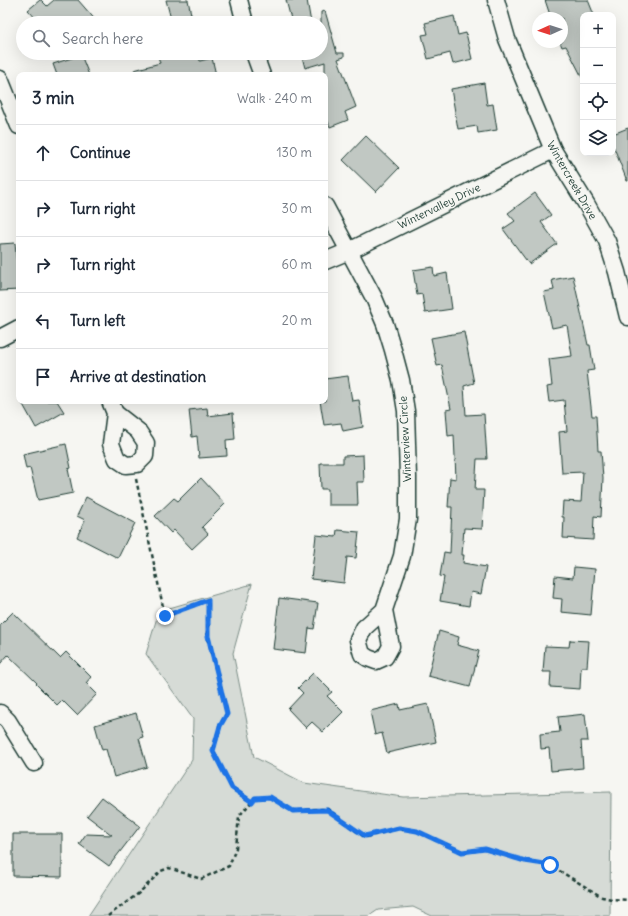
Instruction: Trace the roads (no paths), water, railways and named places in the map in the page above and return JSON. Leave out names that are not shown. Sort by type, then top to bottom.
[{"type":"street","points":[[239,0],[243,16]]},
{"type":"street","name":"Wintercreek Drive","points":[[496,0],[507,38],[553,150],[607,241],[618,272],[628,317]]},
{"type":"street","points":[[257,60],[261,72]]},
{"type":"street","points":[[0,79],[16,119]]},
{"type":"street","name":"Wintervalley Drive","points":[[328,260],[349,251],[553,150]]},
{"type":"street","name":"Winterview Circle","points":[[328,212],[374,298],[385,324],[395,358],[406,411],[408,519],[402,556],[384,610]]},
{"type":"street","points":[[0,338],[16,330]]},
{"type":"street","points":[[112,407],[138,431],[146,443],[144,456],[137,464],[126,465],[117,459],[112,444],[112,407]]},
{"type":"street","points":[[0,713],[8,722],[34,763]]}]
